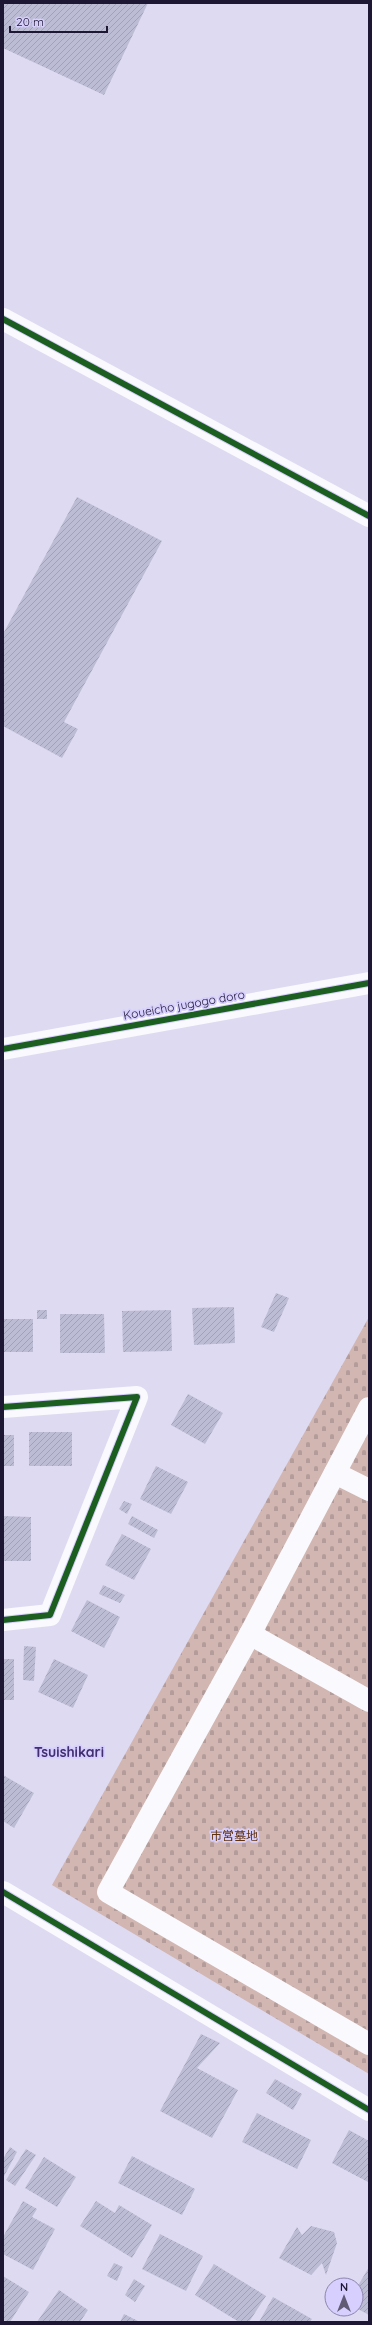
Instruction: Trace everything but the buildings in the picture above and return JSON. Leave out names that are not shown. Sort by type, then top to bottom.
[{"type":"street","points":[[3,318],[369,516]]},
{"type":"street","name":"Koueicho jugogo doro","points":[[3,1049],[369,984]]},
{"type":"street","points":[[3,1407],[137,1397],[50,1615],[3,1620]]},
{"type":"street","points":[[369,1408],[250,1634],[108,1892],[369,2044]]},
{"type":"street","points":[[335,1473],[369,1490]]},
{"type":"street","points":[[250,1634],[369,1701]]},
{"type":"street","points":[[3,1892],[369,2110]]},
{"type":"green space","name":"市営墓地","points":[[369,1317],[369,2074],[52,1885]]},
{"type":"cycle path","points":[[3,319],[369,516]]},
{"type":"cycle path","points":[[3,1049],[369,983]]},
{"type":"cycle path","points":[[3,1407],[137,1397],[50,1615],[3,1620]]},
{"type":"cycle path","points":[[3,1892],[369,2110]]},
{"type":"district","name":"Tsuishikari","points":[[69,1752]]}]
